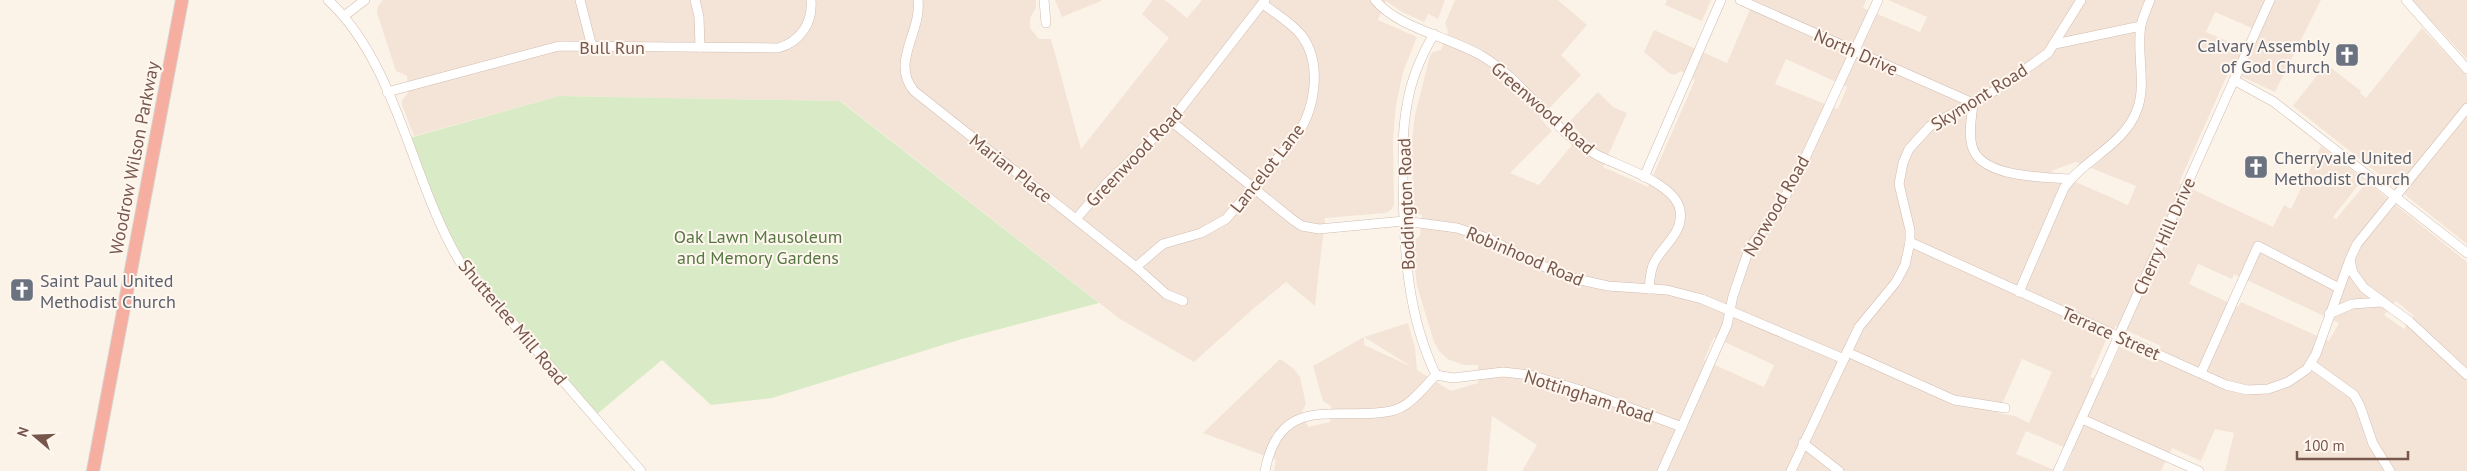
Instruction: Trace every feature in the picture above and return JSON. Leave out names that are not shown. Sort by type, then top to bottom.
[{"type":"highway","name":"Woodrow Wilson Parkway","points":[[93,471],[182,0]]},
{"type":"street","name":"Shutterlee Mill Road","points":[[328,0],[344,16],[366,47],[387,92],[442,230],[460,262],[640,471]]},
{"type":"street","points":[[344,16],[363,0]]},
{"type":"street","points":[[580,0],[592,47]]},
{"type":"street","points":[[696,0],[699,17],[700,47]]},
{"type":"street","name":"Bull Run","points":[[387,92],[559,46],[771,49],[786,45],[797,39],[806,28],[811,15],[811,0]]},
{"type":"street","name":"Marian Place","points":[[918,0],[917,19],[904,63],[906,76],[911,88],[1136,267],[1166,294],[1183,301]]},
{"type":"street","points":[[1044,0],[1046,23]]},
{"type":"street","name":"Greenwood Road","points":[[1375,0],[1382,8],[1399,19],[1487,59],[1513,79],[1580,144],[1671,193],[1678,203],[1680,214],[1675,234],[1653,264],[1649,289]]},
{"type":"street","points":[[1644,178],[1722,0]]},
{"type":"street","name":"North Drive","points":[[1740,0],[1973,103]]},
{"type":"street","name":"Norwood Road","points":[[1662,471],[1727,325],[1733,296],[1749,249],[1788,191],[1878,0]]},
{"type":"street","name":"Skymont Road","points":[[1791,471],[1862,320],[1900,276],[1910,242],[1909,228],[1900,191],[1900,175],[1910,148],[1926,129],[1973,103],[2027,69],[2048,53],[2081,0]]},
{"type":"street","points":[[2018,292],[2064,188],[2070,179],[2116,140],[2135,116],[2140,97],[2141,26],[2150,0]]},
{"type":"street","name":"Cherry Hill Drive","points":[[2058,471],[2270,0]]},
{"type":"street","points":[[2406,0],[2467,69]]},
{"type":"street","name":"Greenwood Road","points":[[1076,219],[1107,183],[1171,121],[1264,2]]},
{"type":"street","name":"Lancelot Lane","points":[[1136,267],[1163,244],[1199,234],[1220,224],[1233,213],[1300,132],[1307,118],[1314,85],[1312,59],[1296,28],[1264,2]]},
{"type":"street","points":[[2055,44],[2141,26]]},
{"type":"street","name":"Boddington Road","points":[[1434,34],[1417,68],[1406,109],[1403,137],[1404,221],[1410,293],[1419,331],[1436,375]]},
{"type":"street","points":[[2234,80],[2274,102],[2396,196],[2467,254]]},
{"type":"street","points":[[1973,103],[1972,145],[1982,160],[2009,173],[2070,179]]},
{"type":"street","points":[[2390,471],[2373,444],[2360,406],[2354,395],[2311,364],[2350,259],[2360,239],[2467,108]]},
{"type":"street","name":"Robinhood Road","points":[[1171,121],[1293,220],[1311,228],[1324,229],[1404,221],[1453,227],[1472,232],[1500,244],[1539,265],[1579,280],[1608,286],[1649,289],[1694,296],[1954,400],[2005,408]]},
{"type":"street","name":"Terrace Street","points":[[1910,242],[2118,337],[2236,388],[2263,390],[2295,378],[2311,364]]},
{"type":"street","points":[[2201,373],[2258,246],[2339,288]]},
{"type":"street","points":[[2350,259],[2353,273],[2358,280],[2382,302],[2409,322],[2467,375]]},
{"type":"street","points":[[2329,314],[2352,304],[2382,302]]},
{"type":"street","name":"Nottingham Road","points":[[1436,375],[1453,378],[1503,372],[1530,375],[1570,386],[1682,427]]},
{"type":"street","points":[[1265,471],[1274,443],[1282,432],[1296,421],[1323,413],[1391,411],[1407,404],[1436,375]]},
{"type":"street","points":[[2082,419],[2199,471]]},
{"type":"street","points":[[1804,443],[1839,471]]},
{"type":"shaded area","points":[[383,0],[1036,0],[1036,8],[1030,18],[1030,28],[1039,39],[1051,39],[1081,149],[1169,38],[1142,14],[1153,0],[1165,0],[1187,18],[1202,0],[1445,0],[1438,19],[1428,14],[1424,22],[1402,12],[1386,1],[1378,20],[1417,37],[1403,72],[1396,105],[1393,139],[1394,204],[1392,209],[1386,213],[1325,218],[1315,306],[1286,282],[1194,362],[1120,319],[841,101],[559,96],[414,136],[402,105],[402,100],[408,93],[407,76],[396,71],[377,13],[378,6]]},
{"type":"shaded area","points":[[1055,0],[1101,0],[1101,1],[1062,17]]},
{"type":"shaded area","points":[[1455,0],[1558,0],[1587,25],[1561,55],[1581,75],[1540,118],[1552,131],[1510,173],[1539,185],[1581,134],[1569,122],[1598,92],[1613,107],[1627,113],[1603,167],[1648,187],[1695,80],[1681,71],[1674,75],[1669,73],[1644,52],[1654,30],[1727,63],[1754,0],[1866,0],[1863,8],[1920,32],[1927,17],[1888,0],[2321,0],[2275,92],[2229,71],[2179,183],[2273,227],[2284,205],[2291,209],[2321,146],[2363,179],[2333,217],[2336,219],[2367,182],[2467,262],[2467,471],[2225,471],[2234,433],[2215,429],[2201,461],[2172,448],[2161,471],[2064,471],[2073,451],[2026,431],[2016,454],[2057,471],[1522,471],[1537,445],[1492,416],[1487,471],[1274,471],[1276,460],[1203,433],[1280,359],[1293,368],[1300,377],[1306,404],[1302,411],[1308,427],[1330,422],[1331,406],[1323,401],[1313,366],[1364,337],[1408,323],[1415,348],[1417,370],[1451,391],[1478,383],[1478,365],[1464,365],[1449,360],[1439,351],[1434,342],[1417,286],[1413,253],[1414,240],[1420,236],[1422,215],[1416,213],[1413,206],[1412,141],[1415,115],[1430,56],[1433,52],[1441,50],[1448,32],[1445,23]],"holes":[[[2215,12],[2261,32],[2252,52],[2206,32]],[[1786,59],[1847,87],[1838,109],[1775,84]],[[2076,162],[2136,186],[2128,205],[2051,171]],[[2198,264],[2232,279],[2234,274],[2339,323],[2329,341],[2241,302],[2238,307],[2189,284]],[[2396,301],[2414,316],[2404,329],[2384,315]],[[2116,326],[2161,346],[2154,362],[2120,347],[2104,382],[2090,377],[2106,340]],[[1364,337],[1412,367],[1364,345]],[[1714,337],[1774,365],[1764,387],[1704,360]],[[2022,359],[2052,372],[2029,423],[2015,416],[1998,413]]]},
{"type":"shaded area","points":[[1667,0],[1711,0],[1702,21],[1665,5]]},
{"type":"shaded area","points":[[2411,0],[2467,0],[2467,59],[2440,30]]},
{"type":"shaded area","points":[[2422,28],[2467,76],[2467,244],[2293,106],[2326,64],[2361,91],[2360,93],[2366,98]]},
{"type":"green space","name":"Oak Lawn Mausoleum and Memory Gardens","points":[[559,96],[840,101],[1099,303],[962,339],[772,398],[711,405],[662,360],[597,414],[469,269],[448,233],[409,138]]},
{"type":"place","name":"Calvary Assembly of God Church","points":[[2347,55]]},
{"type":"place","name":"Cherryvale United Methodist Church","points":[[2256,167]]},
{"type":"place","name":"Saint Paul United Methodist Church","points":[[22,290]]}]
